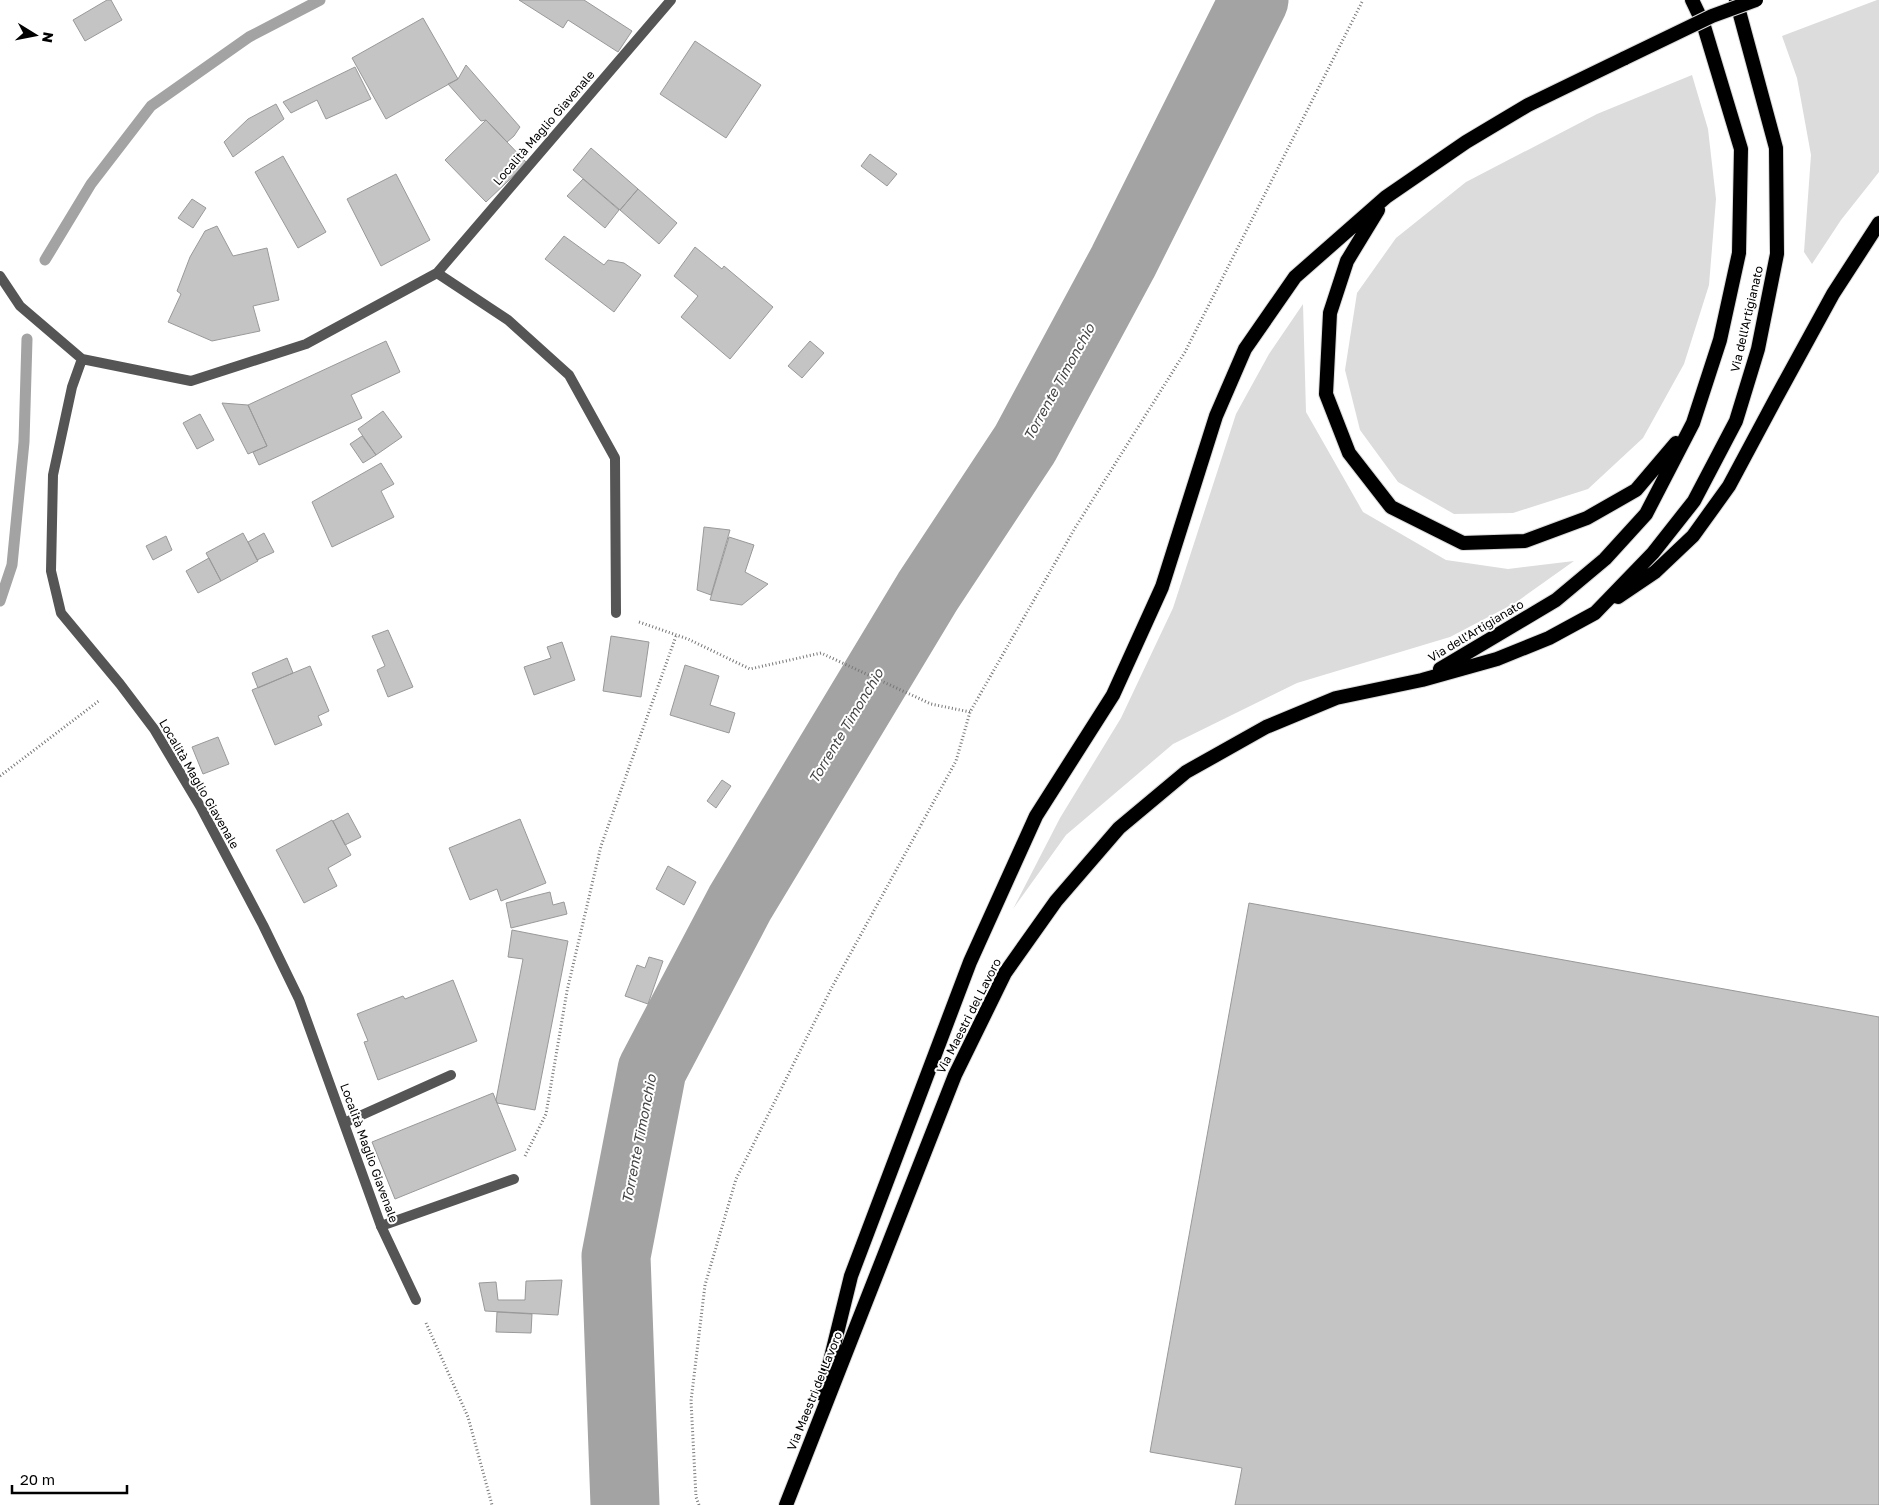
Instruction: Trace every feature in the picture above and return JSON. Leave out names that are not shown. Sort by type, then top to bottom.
[{"type":"highway","name":"Via dell'Artigianato","points":[[1422,680],[1556,600],[1605,559],[1646,514],[1693,423],[1720,340],[1739,253],[1741,149],[1703,23],[1692,0]]},
{"type":"highway","name":"Via dell'Artigianato","points":[[1422,680],[1498,659],[1549,638],[1595,614],[1653,553],[1694,501],[1736,421],[1758,349],[1777,254],[1776,148],[1736,0]]},
{"type":"highway","points":[[809,1448],[851,1276],[970,962],[1036,816],[1113,695],[1162,587],[1216,416],[1245,349],[1295,277],[1386,197],[1466,142],[1520,110],[1625,58],[1712,16],[1756,0]]},
{"type":"highway","points":[[1386,197],[1347,261],[1330,313],[1326,394],[1349,453],[1392,507],[1464,543],[1525,541],[1586,518],[1636,490],[1693,423]]},
{"type":"highway","points":[[1595,614],[1662,566],[1693,536],[1730,486],[1774,400],[1834,294],[1879,223]]},
{"type":"highway","name":"Via Maestri del Lavoro","points":[[786,1505],[956,1075],[1005,973],[1056,901],[1119,828],[1186,772],[1266,727],[1336,698],[1422,680]]},
{"type":"street","name":"Località Maglio Giavenale","points":[[416,1300],[381,1226],[299,999],[263,925],[200,806],[154,729],[120,684],[61,613],[51,571],[53,475],[72,387],[82,359],[190,381],[306,344],[436,272],[671,0]]},
{"type":"street","points":[[436,272],[508,320],[569,375],[615,458],[616,613]]},
{"type":"street","points":[[0,276],[20,306],[82,359]]},
{"type":"street","points":[[344,1123],[450,1075]]},
{"type":"street","points":[[381,1226],[514,1179]]},
{"type":"path","points":[[699,1505],[696,1497],[691,1401],[705,1285],[736,1179],[831,989],[956,761],[970,712],[1075,528],[1185,352],[1363,0]]},
{"type":"path","points":[[616,613],[688,639],[750,669],[821,653],[931,704],[970,712]]},
{"type":"path","points":[[514,1179],[546,1114],[566,991],[601,846],[676,636]]},
{"type":"path","points":[[0,776],[120,684]]},
{"type":"path","points":[[416,1300],[468,1417],[492,1505]]},
{"type":"shaded area","points":[[1879,0],[1879,172],[1841,220],[1812,264],[1804,252],[1811,155],[1797,78],[1782,36]]},
{"type":"shaded area","points":[[1692,75],[1708,129],[1716,199],[1709,285],[1684,364],[1643,438],[1588,489],[1513,513],[1454,514],[1398,482],[1360,430],[1345,370],[1357,293],[1396,238],[1466,182],[1597,114]]},
{"type":"shaded area","points":[[1303,304],[1306,412],[1363,512],[1446,560],[1508,569],[1574,561],[1515,603],[1450,637],[1297,683],[1173,744],[1066,835],[1013,909],[1060,818],[1121,718],[1173,608],[1236,414],[1269,354]]},
{"type":"building","points":[[107,0],[111,0],[122,20],[85,41],[73,20]]},
{"type":"building","points":[[519,0],[584,0],[632,31],[618,52],[568,20],[563,28]]},
{"type":"building","points":[[423,18],[458,79],[386,119],[352,58]]},
{"type":"building","points":[[695,41],[761,85],[726,138],[660,94]]},
{"type":"building","points":[[466,65],[520,127],[507,142],[486,120],[481,121],[448,84],[458,79]]},
{"type":"building","points":[[355,67],[371,99],[326,119],[317,100],[291,113],[283,102]]},
{"type":"building","points":[[276,104],[284,119],[233,157],[224,142],[248,119]]},
{"type":"building","points":[[486,120],[527,163],[486,202],[445,160]]},
{"type":"building","points":[[591,148],[638,189],[620,210],[573,170]]},
{"type":"building","points":[[870,154],[897,174],[887,186],[861,166]]},
{"type":"building","points":[[283,156],[326,232],[298,248],[255,172]]},
{"type":"building","points":[[396,174],[430,240],[381,266],[347,199]]},
{"type":"building","points":[[583,179],[619,210],[605,228],[567,196]]},
{"type":"building","points":[[638,189],[677,223],[659,244],[620,210]]},
{"type":"building","points":[[192,199],[206,208],[193,228],[178,218]]},
{"type":"building","points":[[217,226],[233,256],[267,248],[279,300],[253,306],[260,331],[212,341],[168,322],[181,294],[177,291],[190,257],[205,231]]},
{"type":"building","points":[[564,236],[604,265],[608,260],[624,263],[641,275],[614,312],[545,259]]},
{"type":"building","points":[[695,247],[722,269],[724,266],[773,307],[730,359],[681,317],[698,296],[674,276]]},
{"type":"building","points":[[386,341],[400,372],[351,395],[362,418],[259,465],[253,452],[267,446],[248,405]]},
{"type":"building","points":[[810,341],[824,353],[802,378],[788,366]]},
{"type":"building","points":[[222,403],[248,405],[267,446],[248,454]]},
{"type":"building","points":[[383,411],[402,437],[376,455],[358,429]]},
{"type":"building","points":[[200,414],[214,440],[197,449],[183,423]]},
{"type":"building","points":[[362,436],[376,455],[363,463],[350,444]]},
{"type":"building","points":[[381,463],[394,484],[381,491],[394,517],[332,547],[312,502]]},
{"type":"building","points":[[704,527],[730,530],[711,595],[697,590]]},
{"type":"building","points":[[243,533],[258,561],[221,581],[206,553]]},
{"type":"building","points":[[264,533],[274,552],[257,560],[248,542]]},
{"type":"building","points":[[166,536],[172,550],[153,560],[146,546]]},
{"type":"building","points":[[729,537],[754,545],[745,572],[768,584],[742,605],[710,600]]},
{"type":"building","points":[[209,558],[221,581],[198,593],[186,571]]},
{"type":"building","points":[[388,630],[413,687],[388,697],[377,670],[385,666],[372,636]]},
{"type":"building","points":[[611,636],[649,642],[641,697],[603,691]]},
{"type":"building","points":[[562,642],[575,680],[534,695],[524,667],[551,658],[547,647]]},
{"type":"building","points":[[287,658],[293,673],[258,688],[252,673]]},
{"type":"building","points":[[685,665],[719,676],[710,705],[735,713],[729,733],[670,715]]},
{"type":"building","points":[[310,666],[329,711],[318,716],[322,725],[275,745],[252,690]]},
{"type":"building","points":[[218,737],[229,764],[203,774],[192,747]]},
{"type":"building","points":[[722,780],[731,786],[716,808],[707,801]]},
{"type":"building","points":[[348,813],[361,837],[345,845],[333,821]]},
{"type":"building","points":[[520,819],[546,883],[501,901],[497,889],[470,900],[449,848]]},
{"type":"building","points":[[332,820],[351,855],[328,868],[337,886],[304,903],[276,850]]},
{"type":"building","points":[[668,866],[696,882],[684,905],[656,889]]},
{"type":"building","points":[[550,892],[553,905],[564,902],[567,914],[511,928],[506,903]]},
{"type":"building","points":[[1249,903],[1879,1017],[1879,1505],[1235,1505],[1242,1468],[1150,1452]]},
{"type":"building","points":[[512,930],[568,941],[535,1110],[497,1103],[496,1100],[523,959],[508,957]]},
{"type":"building","points":[[649,957],[663,961],[648,1004],[625,996],[637,965],[645,968]]},
{"type":"building","points":[[453,980],[477,1041],[378,1080],[364,1042],[368,1041],[357,1014],[403,996],[405,999]]},
{"type":"building","points":[[493,1093],[516,1150],[395,1199],[372,1142]]},
{"type":"building","points":[[562,1280],[558,1315],[485,1311],[479,1283],[496,1282],[498,1300],[525,1300],[526,1281]]},
{"type":"building","points":[[497,1312],[532,1314],[531,1333],[496,1332]]},
{"type":"waterway","points":[[45,260],[91,184],[151,106],[249,37],[320,0]]},
{"type":"waterway","name":"Torrente Timonchio","points":[[625,1505],[616,1256],[652,1070],[740,903],[928,591],[1025,444],[1123,262],[1254,0]]},
{"type":"waterway","points":[[0,601],[12,565],[24,442],[27,339]]}]
